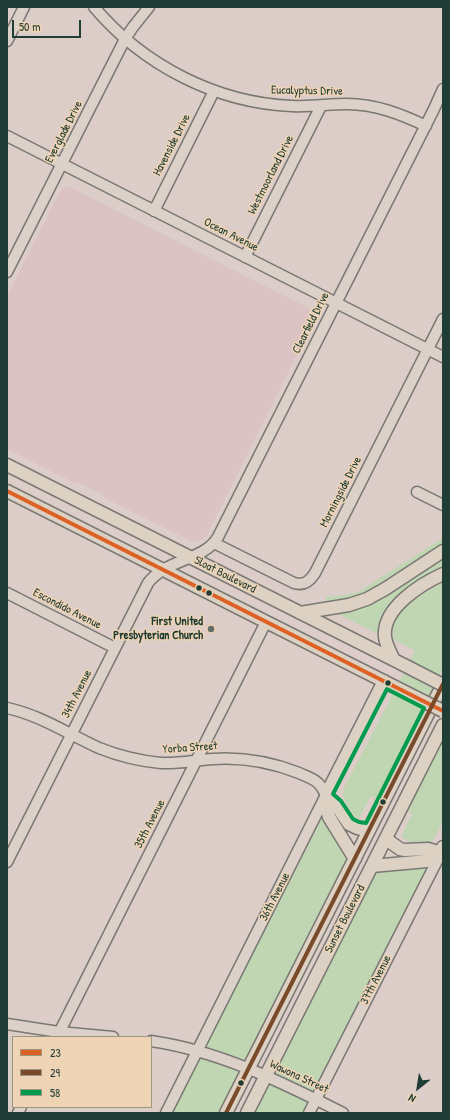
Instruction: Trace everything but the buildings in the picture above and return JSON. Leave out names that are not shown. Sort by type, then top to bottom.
[{"type":"main road","name":"Sloat Boulevard","points":[[7,465],[443,684]]},
{"type":"main road","name":"Sloat Boulevard","points":[[7,491],[443,712]]},
{"type":"main road","points":[[300,613],[349,604],[367,599],[443,552]]},
{"type":"main road","points":[[394,660],[386,642],[386,623],[401,602],[431,580],[443,574]]},
{"type":"main road","name":"36th Avenue","points":[[326,795],[384,681]]},
{"type":"main road","name":"Sunset Boulevard","points":[[226,1113],[443,684]]},
{"type":"main road","name":"Sunset Boulevard","points":[[247,1113],[443,725]]},
{"type":"main road","points":[[326,795],[336,805],[349,824],[353,827],[369,830]]},
{"type":"main road","points":[[326,795],[326,807],[329,817],[355,858]]},
{"type":"main road","points":[[386,839],[400,849],[428,849],[442,851]]},
{"type":"main road","points":[[372,866],[422,862],[431,859],[442,851]]},
{"type":"street","points":[[7,41],[24,7]]},
{"type":"street","name":"Eucalyptus Drive","points":[[94,7],[125,39],[144,54],[167,69],[214,91],[238,98],[292,106],[348,104],[373,107],[399,114],[426,126]]},
{"type":"street","name":"Everglade Drive","points":[[7,272],[125,39],[133,26],[149,7]]},
{"type":"street","name":"Clearfield Drive","points":[[190,557],[202,552],[214,543],[426,126],[443,88]]},
{"type":"street","name":"Havenside Drive","points":[[154,211],[214,91]]},
{"type":"street","name":"Westmoorland Drive","points":[[245,257],[321,106]]},
{"type":"street","name":"Ocean Avenue","points":[[7,136],[443,357]]},
{"type":"street","name":"Morningside Drive","points":[[214,543],[294,583],[302,584],[310,580],[315,573],[443,319]]},
{"type":"street","points":[[417,492],[443,505]]},
{"type":"street","name":"34th Avenue","points":[[7,862],[148,583],[162,570],[190,557]]},
{"type":"street","name":"Escondido Avenue","points":[[7,593],[115,648]]},
{"type":"street","name":"35th Avenue","points":[[58,1035],[266,622]]},
{"type":"street","name":"Yorba Street","points":[[7,708],[26,713],[108,751],[133,759],[171,764],[218,759],[243,759],[256,761],[281,767],[312,779],[319,784],[326,795]]},
{"type":"street","name":"36th Avenue","points":[[166,1113],[326,795]]},
{"type":"street","name":"37th Avenue","points":[[309,1113],[442,851]]},
{"type":"street","points":[[7,1024],[58,1035],[86,1036]]},
{"type":"street","name":"Wawona Street","points":[[152,1041],[198,1051],[248,1069],[266,1076],[343,1113]]},
{"type":"shaded area","points":[[68,186],[313,310],[317,315],[206,537],[197,542],[193,542],[105,498],[101,494],[79,483],[71,481],[7,449],[7,296],[60,192],[63,188]]},
{"type":"green space","points":[[443,538],[443,546],[373,590],[357,598],[326,603],[326,597],[358,592]]},
{"type":"green space","points":[[443,557],[443,567],[412,585],[401,593],[392,603],[384,613],[378,634],[334,612]]},
{"type":"green space","points":[[443,582],[443,668],[377,799],[371,796],[359,819],[352,812],[343,798],[344,788],[415,651],[393,639],[392,627],[395,619],[406,606],[413,600]]},
{"type":"green space","points":[[443,742],[443,821],[431,845],[415,844],[401,837],[412,814],[407,811]]},
{"type":"green space","points":[[317,814],[324,816],[355,859],[226,1113],[165,1113]]},
{"type":"green space","points":[[422,862],[428,877],[309,1113],[247,1113],[372,866]]},
{"type":"transit line","name":"23","points":[[7,491],[443,711]]},
{"type":"transit line","name":"29","points":[[226,1113],[443,684]]},
{"type":"transit line","name":"58","points":[[387,689],[424,708],[366,823],[359,822],[353,819],[341,801],[333,794],[387,689]]},
{"type":"place","name":"First United Presbyterian Church","points":[[211,629]]}]
